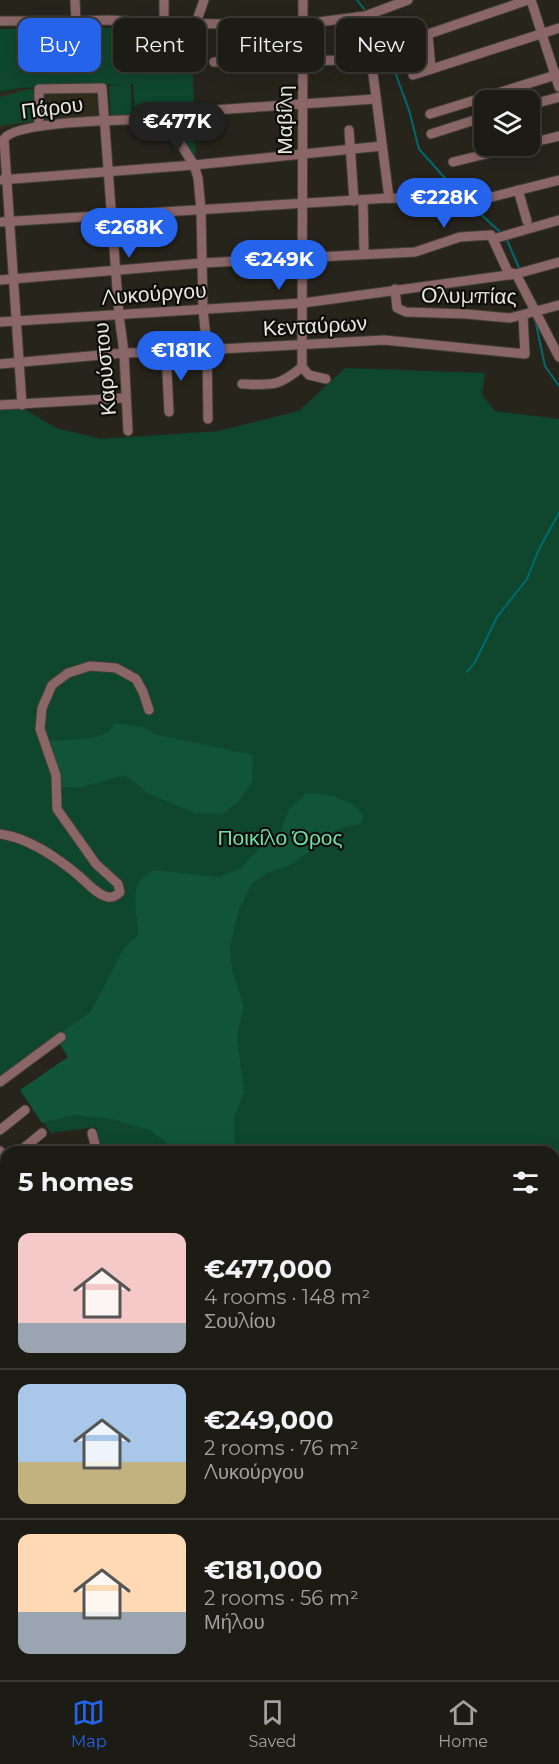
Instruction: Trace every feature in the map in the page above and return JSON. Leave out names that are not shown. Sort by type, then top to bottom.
[{"type":"street","points":[[75,0],[76,18]]},
{"type":"street","points":[[164,0],[164,18]]},
{"type":"street","points":[[198,18],[204,0]]},
{"type":"street","name":"Μαβίλη","points":[[303,0],[303,18]]},
{"type":"street","points":[[324,21],[358,17],[408,0]]},
{"type":"street","points":[[431,69],[428,35],[530,0],[557,74],[559,87]]},
{"type":"street","points":[[0,21],[18,21]]},
{"type":"street","points":[[413,75],[559,28]]},
{"type":"street","name":"Μαβίλη","points":[[302,367],[303,72]]},
{"type":"street","points":[[372,72],[389,198]]},
{"type":"street","points":[[430,114],[557,74]]},
{"type":"street","name":"Καρύστου","points":[[39,126],[39,89],[102,88],[119,315],[124,353],[128,431]]},
{"type":"street","points":[[540,102],[559,97]]},
{"type":"street","points":[[214,110],[375,99]]},
{"type":"street","name":"Πάρου","points":[[4,179],[4,142],[7,135],[13,131],[39,126],[104,121],[161,119],[171,129],[194,165]]},
{"type":"street","points":[[431,134],[474,120]]},
{"type":"street","points":[[349,130],[364,254]]},
{"type":"street","points":[[540,141],[559,136]]},
{"type":"street","points":[[22,405],[15,322],[15,279],[5,221],[4,179],[194,165],[382,146]]},
{"type":"street","points":[[453,162],[478,156]]},
{"type":"street","points":[[194,165],[198,178],[201,210],[208,419]]},
{"type":"street","points":[[5,221],[303,205],[389,198],[476,201],[559,180]]},
{"type":"street","points":[[518,190],[527,221]]},
{"type":"street","points":[[493,239],[559,220]]},
{"type":"street","points":[[0,280],[202,263],[415,252],[460,237],[490,235],[508,272],[516,274],[556,343],[559,357]]},
{"type":"street","name":"Λυκούργου","points":[[0,322],[303,303],[516,274],[559,262]]},
{"type":"street","name":"Ολυμπίας","points":[[395,289],[397,308],[406,312],[510,318],[559,305]]},
{"type":"street","name":"Κενταύρων","points":[[0,364],[124,353],[384,340],[525,354],[523,316]]},
{"type":"street","points":[[166,352],[169,412]]},
{"type":"street","points":[[242,384],[271,385],[286,381],[302,367],[309,375],[326,380]]},
{"type":"street","points":[[0,405],[125,398]]},
{"type":"street","points":[[0,834],[16,836],[33,844],[98,892],[108,897],[116,896],[120,892],[118,884],[96,864],[57,809],[56,775],[40,729],[42,708],[52,685],[68,673],[90,666],[117,668],[135,679],[143,692],[149,710]]},
{"type":"street","points":[[0,1082],[61,1037]]},
{"type":"street","points":[[0,1130],[25,1110]]},
{"type":"street","points":[[26,1146],[42,1133]]},
{"type":"street","points":[[92,1134],[96,1146]]},
{"type":"shaded area","points":[[100,88],[101,120],[20,124],[0,130],[0,93],[20,89]]},
{"type":"green space","points":[[101,28],[113,28],[113,72],[193,72],[196,158],[156,119],[135,120],[133,84],[131,84],[132,120],[111,122],[109,86],[121,84],[20,88],[0,92],[0,29],[18,29],[18,72],[101,72]]},
{"type":"green space","points":[[29,89],[35,90],[38,120],[0,126],[0,97]]},
{"type":"green space","name":"Ποικίλο Όρος","points":[[345,368],[485,373],[482,395],[495,411],[559,419],[559,1146],[100,1146],[96,1127],[51,1133],[22,1090],[70,1057],[58,1038],[0,1081],[0,407],[23,408],[56,428],[101,439],[219,431],[299,411]]},
{"type":"green space","points":[[115,723],[142,727],[154,734],[253,755],[252,782],[239,801],[223,814],[195,813],[147,793],[123,775],[80,788],[63,787],[49,741],[93,738],[107,733]]},
{"type":"green space","points":[[307,793],[345,800],[363,815],[361,824],[347,826],[327,834],[293,864],[268,873],[252,883],[238,912],[230,947],[232,970],[244,1006],[237,1037],[244,1093],[234,1117],[235,1146],[170,1146],[150,1130],[111,1119],[73,1115],[42,1123],[20,1090],[68,1057],[56,1036],[90,1013],[124,948],[138,935],[135,894],[139,881],[153,870],[219,877],[241,868],[261,846],[279,835],[289,809]]},
{"type":"waterway","points":[[357,0],[364,9]]},
{"type":"waterway","points":[[395,72],[409,110],[419,149],[461,196]]},
{"type":"waterway","points":[[476,210],[499,231]]},
{"type":"waterway","points":[[507,240],[519,268]]},
{"type":"waterway","points":[[535,319],[545,366],[559,386]]},
{"type":"waterway","points":[[467,672],[475,662],[497,617],[527,579],[539,549],[559,513]]}]
